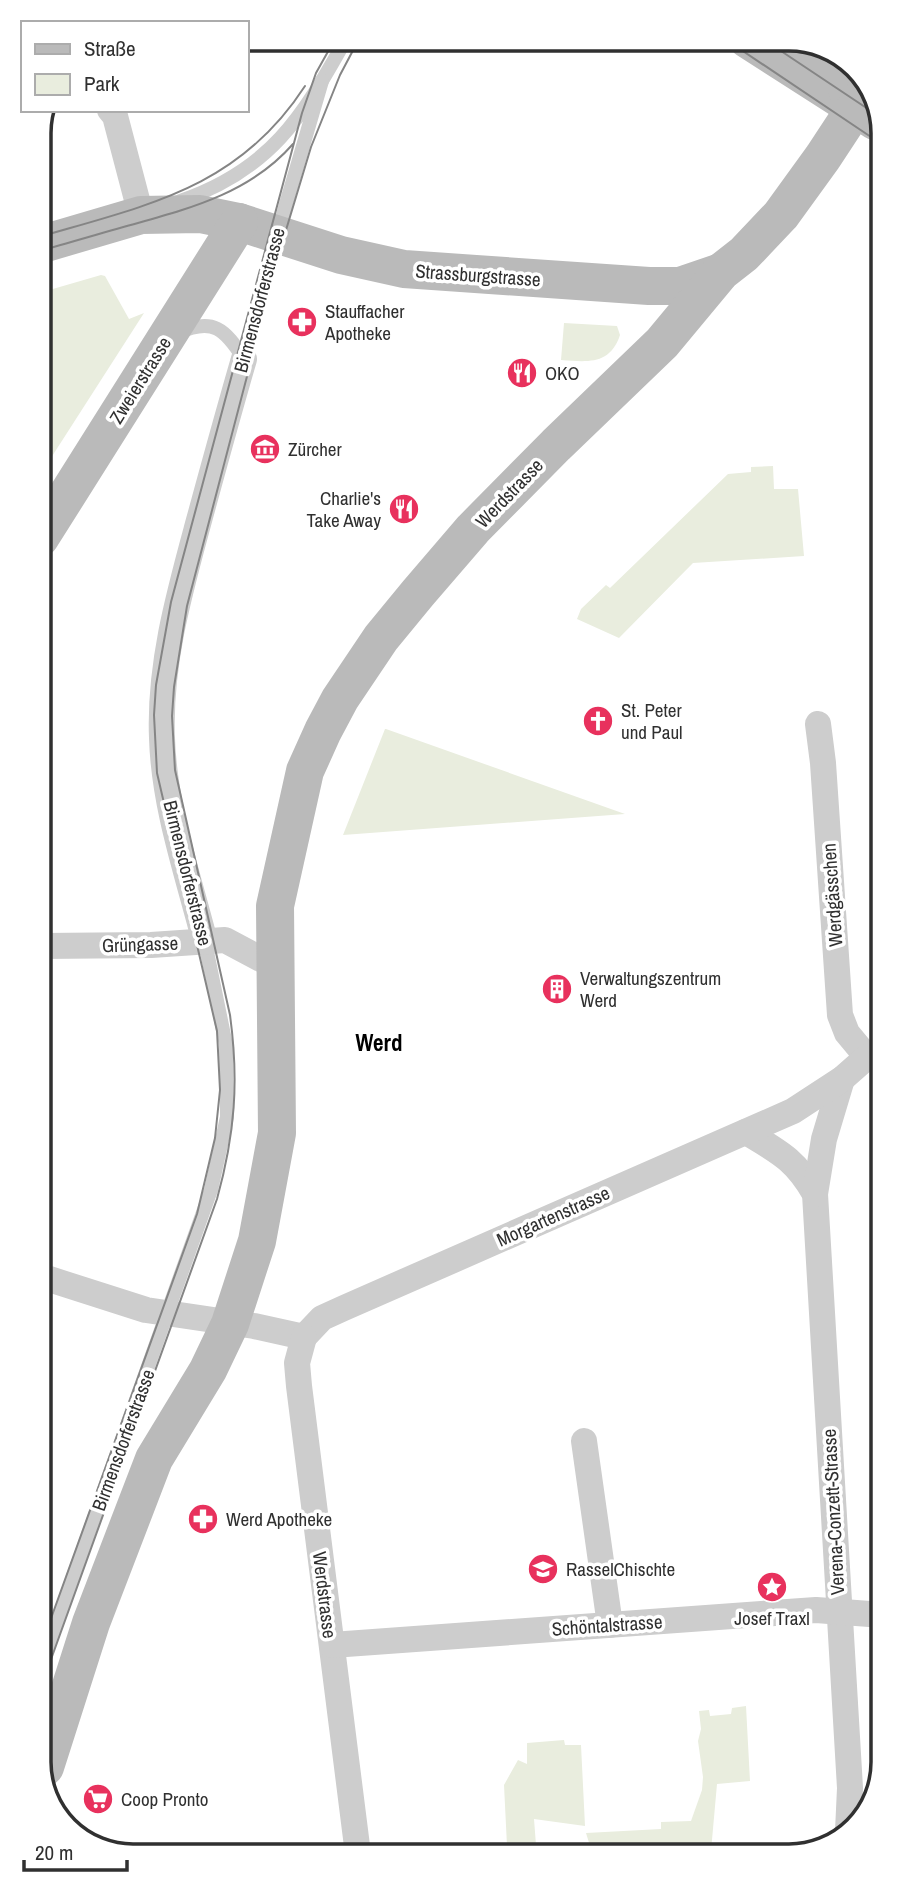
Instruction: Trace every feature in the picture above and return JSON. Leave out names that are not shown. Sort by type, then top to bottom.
[{"type":"street","points":[[769,51],[866,105]]},
{"type":"street","points":[[842,70],[866,103]]},
{"type":"street","name":"Werdstrasse","points":[[274,966],[275,906],[305,771],[340,699],[381,638],[473,529],[556,444],[662,343],[721,272],[744,254],[780,215],[823,157],[866,106]]},
{"type":"street","points":[[112,112],[115,116],[141,215]]},
{"type":"street","name":"Strassburgstrasse","points":[[51,241],[141,215],[200,215],[239,222],[341,255],[404,269],[649,286],[680,285],[721,272]]},
{"type":"street","name":"Zweierstrasse","points":[[51,520],[239,222]]},
{"type":"street","name":"Birmensdorferstrasse","points":[[205,942],[172,815],[162,742],[161,697],[167,652],[186,569],[244,359]]},
{"type":"street","name":"Werdgässchen","points":[[818,724],[840,1015],[847,1032],[871,1056]]},
{"type":"street","name":"Grüngasse","points":[[51,946],[152,945],[225,940],[274,966]]},
{"type":"street","name":"Birmensdorferstrasse","points":[[51,1748],[91,1623],[153,1459],[208,1370],[230,1324],[257,1241],[277,1133],[274,966]]},
{"type":"street","name":"Morgartenstrasse","points":[[304,1337],[322,1318],[793,1111],[871,1061]]},
{"type":"street","name":"Verena-Conzett-Strasse","points":[[842,1079],[824,1139],[815,1194],[849,1788],[848,1819]]},
{"type":"street","points":[[746,1132],[787,1157],[802,1171],[815,1194]]},
{"type":"street","points":[[51,1280],[168,1315],[304,1337]]},
{"type":"street","name":"Werdstrasse","points":[[304,1337],[298,1363],[299,1386],[357,1844]]},
{"type":"street","points":[[584,1441],[610,1625]]},
{"type":"street","name":"Schöntalstrasse","points":[[332,1645],[816,1611],[871,1614]]},
{"type":"lane","points":[[141,215],[211,189],[245,170],[282,138],[302,113],[339,51]]},
{"type":"lane","name":"Birmensdorferstrasse","points":[[244,359],[322,81]]},
{"type":"lane","points":[[165,339],[202,325],[217,327],[235,345],[244,359]]},
{"type":"lane","name":"Birmensdorferstrasse","points":[[51,1638],[211,1190],[227,1117],[226,1045],[205,942]]},
{"type":"green space","points":[[105,276],[129,319],[144,313],[51,458],[51,290]]},
{"type":"green space","points":[[564,323],[617,326],[620,335],[610,352],[597,360],[561,360]]},
{"type":"green space","points":[[773,466],[774,489],[798,489],[804,556],[693,563],[619,638],[577,619],[581,609],[606,585],[610,588],[728,474],[751,472],[751,467]]},
{"type":"green space","points":[[386,729],[625,814],[343,835]]},
{"type":"green space","points":[[746,1706],[750,1781],[717,1784],[712,1844],[589,1844],[586,1833],[661,1829],[661,1822],[691,1821],[702,1790],[703,1777],[698,1741],[701,1729],[699,1711],[709,1710],[710,1716],[731,1714],[732,1708]]},
{"type":"green space","points":[[564,1740],[565,1745],[581,1745],[585,1826],[534,1819],[536,1844],[507,1844],[504,1785],[518,1760],[527,1764],[527,1743]]},
{"type":"tram line","points":[[51,1618],[197,1214],[215,1138],[220,1090],[217,1031],[157,773],[154,715],[156,685],[171,602],[302,113],[316,73],[328,51]]},
{"type":"tram line","points":[[51,1659],[217,1199],[228,1152],[235,1085],[233,1039],[230,1015],[175,770],[172,716],[174,687],[187,606],[280,250],[311,147],[353,51]]},
{"type":"tram line","points":[[743,51],[871,137]]},
{"type":"tram line","points":[[781,51],[867,109]]},
{"type":"tram line","points":[[51,233],[154,202],[221,170],[251,148],[279,120],[305,86]]},
{"type":"tram line","points":[[51,248],[181,211],[222,195],[260,174],[293,144]]},
{"type":"place","name":"Stauffacher Apotheke","points":[[302,322]]},
{"type":"place","name":"OKO","points":[[522,373]]},
{"type":"place","name":"Zürcher","points":[[265,449]]},
{"type":"place","name":"Charlie's Take Away","points":[[404,509]]},
{"type":"place","name":"St. Peter und Paul","points":[[598,721]]},
{"type":"place","name":"Verwaltungszentrum Werd","points":[[557,989]]},
{"type":"place","name":"Werd Apotheke","points":[[203,1519]]},
{"type":"place","name":"RasselChischte","points":[[543,1569]]},
{"type":"place","name":"Josef Traxl","points":[[772,1587]]},
{"type":"place","name":"Coop Pronto","points":[[98,1799]]},
{"type":"district","name":"Werd","points":[[379,1042]]}]
